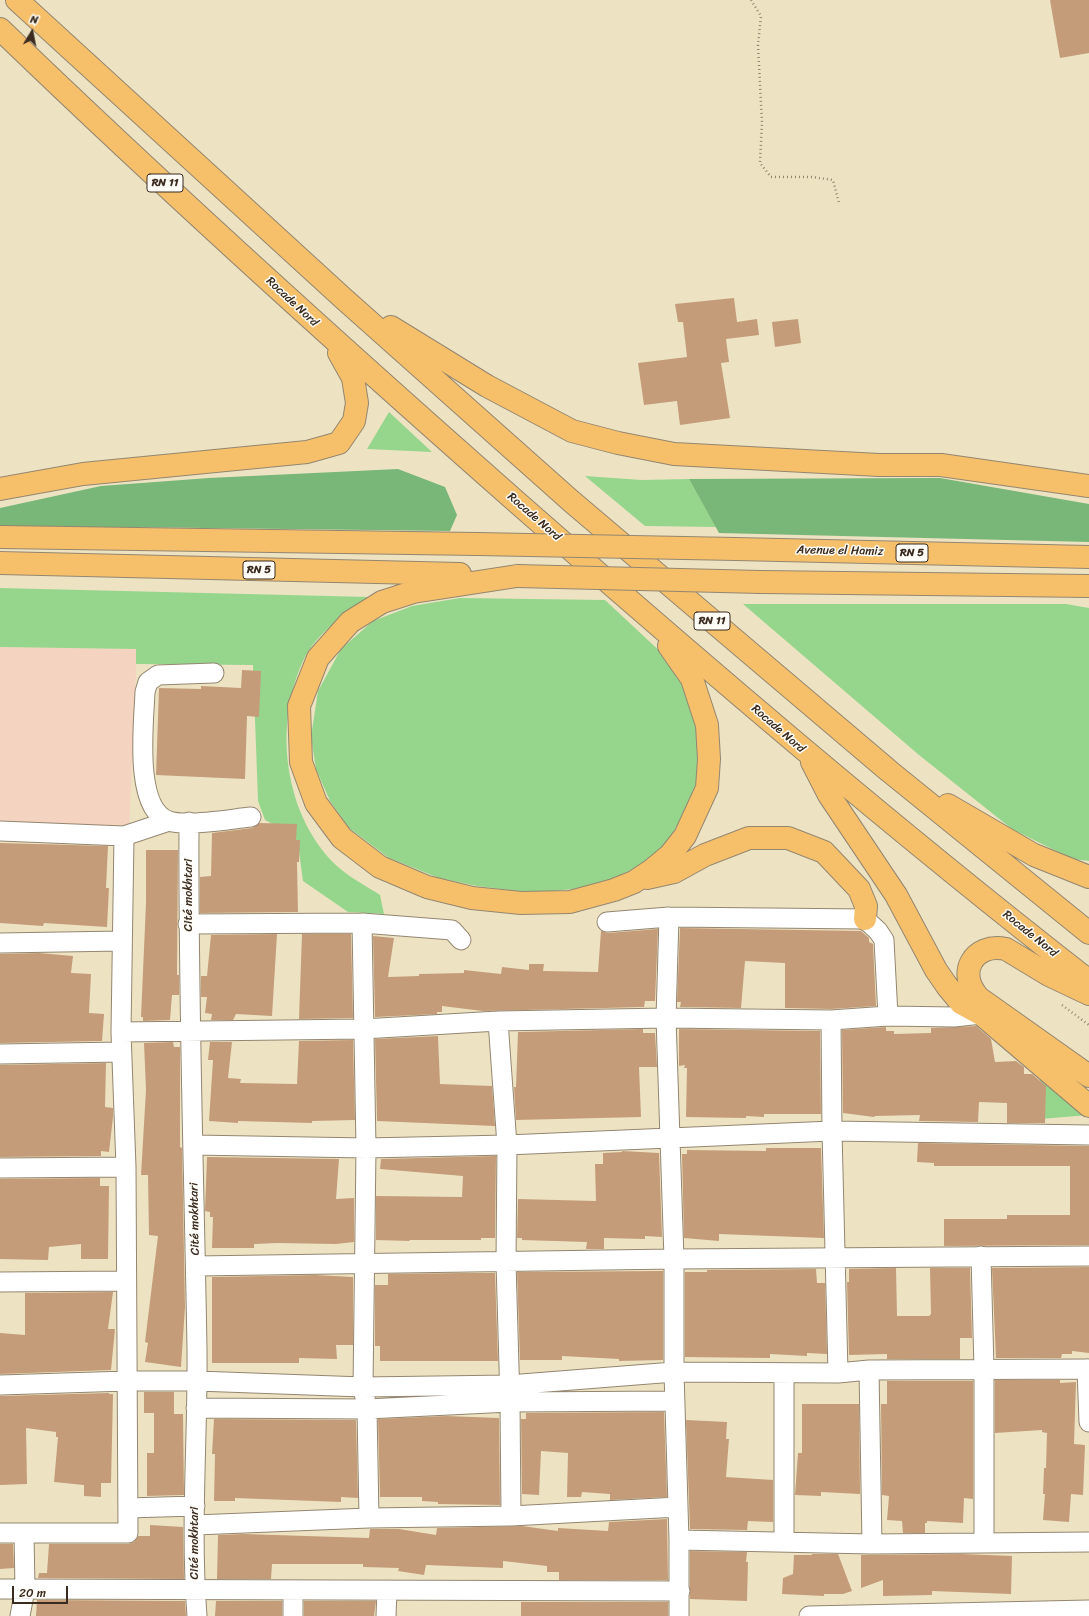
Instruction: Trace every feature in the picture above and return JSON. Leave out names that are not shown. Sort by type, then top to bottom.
[{"type":"highway","name":"RN 11","points":[[17,0],[344,298],[571,501],[889,771],[1089,933]]},
{"type":"highway","name":"Rocade Nord","points":[[0,29],[330,338],[650,619],[808,755],[1089,981]]},
{"type":"highway","points":[[344,298],[487,386],[572,431],[618,443],[674,454],[879,466],[941,465],[1089,486]]},
{"type":"highway","points":[[0,489],[83,474],[307,452],[339,443],[354,421],[357,403],[353,378],[330,338]]},
{"type":"highway","name":"Avenue el Hamiz","points":[[0,537],[736,548],[1089,557]]},
{"type":"highway","name":"RN 5","points":[[0,563],[761,582],[1089,586]]},
{"type":"highway","points":[[517,576],[413,592],[382,602],[350,622],[318,658],[299,706],[301,762],[316,803],[342,838],[380,867],[427,887],[472,898],[521,903],[570,902],[614,890],[634,882],[674,872],[705,855],[749,838],[788,838],[824,852],[859,889],[866,906],[865,920]]},
{"type":"highway","points":[[634,882],[670,855],[685,836],[707,788],[709,759],[706,725],[692,679],[650,619]]},
{"type":"highway","points":[[808,755],[829,795],[896,895],[946,986],[961,1003],[982,1014],[1089,1106]]},
{"type":"highway","points":[[889,771],[1034,855],[1089,877]]},
{"type":"highway","points":[[1089,994],[1049,975],[1006,949],[998,947],[990,948],[976,955],[969,969],[970,985],[979,998],[1089,1076]]},
{"type":"street","points":[[169,821],[159,816],[151,802],[146,786],[143,765],[145,692],[148,682],[158,675],[214,673]]},
{"type":"street","points":[[0,831],[124,836],[169,821],[189,822],[251,817]]},
{"type":"street","name":"Cité mokhtari","points":[[189,822],[188,924],[196,1266],[197,1381],[195,1590],[197,1616]]},
{"type":"street","points":[[0,1533],[128,1533],[126,1167],[121,1052],[124,836]]},
{"type":"street","points":[[607,922],[669,917],[865,920],[878,931],[884,940],[888,1016]]},
{"type":"street","points":[[669,917],[666,1018],[674,1259],[674,1372],[680,1540],[679,1616]]},
{"type":"street","points":[[362,923],[366,1148],[364,1387],[367,1409],[369,1518]]},
{"type":"street","points":[[188,924],[362,923],[452,930],[461,940]]},
{"type":"street","points":[[0,943],[122,941]]},
{"type":"street","points":[[121,1032],[190,1030],[363,1030],[498,1021],[666,1018],[831,1020],[888,1016],[954,1017],[982,1014]]},
{"type":"street","points":[[831,1020],[832,1131],[837,1258],[838,1373]]},
{"type":"street","points":[[498,1021],[507,1145],[506,1262],[510,1394],[511,1516]]},
{"type":"street","points":[[0,1054],[121,1052]]},
{"type":"street","points":[[194,1144],[366,1148],[507,1145],[832,1131],[1089,1135]]},
{"type":"street","points":[[0,1168],[126,1167]]},
{"type":"street","points":[[981,1256],[984,1369],[984,1543]]},
{"type":"street","points":[[196,1266],[674,1259],[1089,1256]]},
{"type":"street","points":[[0,1282],[126,1281]]},
{"type":"street","points":[[196,1408],[367,1409],[510,1394],[674,1372],[784,1374],[838,1373],[869,1370],[1088,1369],[1089,1422]]},
{"type":"street","points":[[869,1370],[872,1544]]},
{"type":"street","points":[[784,1374],[784,1542]]},
{"type":"street","points":[[0,1385],[126,1381],[197,1381],[675,1401]]},
{"type":"street","points":[[128,1508],[195,1506]]},
{"type":"street","points":[[195,1526],[369,1518],[511,1516],[678,1507]]},
{"type":"street","points":[[20,1616],[25,1589],[24,1533]]},
{"type":"street","points":[[680,1540],[872,1544],[1089,1542]]},
{"type":"street","points":[[0,1588],[387,1591],[680,1591]]},
{"type":"street","points":[[293,1590],[293,1616]]},
{"type":"street","points":[[386,1616],[387,1591]]},
{"type":"street","points":[[809,1616],[1089,1610]]},
{"type":"path","points":[[751,0],[760,16],[758,45],[762,123],[760,162],[771,177],[833,180],[839,203]]},
{"type":"shaded area","points":[[0,647],[137,649],[129,833],[0,832]]},
{"type":"green space","points":[[389,412],[432,452],[367,449]]},
{"type":"green space","points":[[398,469],[445,487],[457,515],[450,531],[126,527],[0,530],[0,508],[101,486],[209,478]]},
{"type":"green space","points":[[585,476],[642,480],[689,479],[716,527],[645,526]]},
{"type":"green space","points":[[940,478],[1089,504],[1089,542],[719,533],[689,479]]},
{"type":"green space","points":[[0,588],[370,597],[332,624],[316,641],[303,661],[294,686],[288,713],[287,741],[289,769],[295,796],[305,822],[319,846],[337,866],[352,878],[380,895],[384,914],[348,912],[303,881],[298,844],[282,829],[265,820],[258,801],[253,665],[136,664],[136,649],[0,647]]},
{"type":"green space","points":[[460,598],[605,600],[666,657],[676,670],[694,706],[701,763],[694,795],[664,849],[639,866],[614,878],[583,888],[534,893],[477,886],[439,878],[389,858],[349,828],[330,801],[316,769],[311,737],[318,691],[341,649],[373,621],[412,606]]},
{"type":"green space","points":[[743,604],[1066,604],[1089,608],[1089,861],[1072,859],[1012,829],[919,755]]},
{"type":"green space","points":[[1040,1071],[1088,1115],[1041,1119]]},
{"type":"building","points":[[1050,0],[1089,0],[1089,53],[1060,58]]},
{"type":"building","points":[[734,298],[737,322],[757,319],[759,335],[726,339],[729,362],[721,363],[730,418],[680,425],[677,401],[644,405],[638,363],[687,357],[683,322],[678,322],[675,304]]},
{"type":"building","points":[[798,319],[801,343],[775,347],[772,322]]},
{"type":"building","points":[[242,670],[261,671],[259,717],[247,716],[245,779],[156,775],[159,688],[201,689],[201,686],[241,688]]},
{"type":"building","points":[[260,823],[297,824],[296,840],[300,840],[299,862],[297,862],[298,912],[200,913],[200,877],[211,876],[212,833],[252,828]]},
{"type":"building","points":[[0,843],[108,846],[106,888],[109,888],[107,927],[44,923],[43,926],[0,923]]},
{"type":"building","points":[[146,850],[178,850],[177,975],[179,975],[179,995],[172,995],[170,1020],[143,1021],[143,1017],[141,1017],[146,903]]},
{"type":"building","points":[[680,928],[861,931],[869,938],[869,942],[873,944],[876,1006],[831,1009],[785,1008],[785,963],[745,961],[741,1008],[680,1007],[681,1002],[677,1002]]},
{"type":"building","points":[[658,929],[655,1001],[645,1001],[644,1007],[483,1011],[442,1006],[442,1012],[437,1012],[437,1014],[375,1017],[373,936],[394,938],[388,977],[419,976],[419,974],[464,973],[464,970],[501,974],[502,967],[529,970],[529,964],[544,964],[543,971],[598,972],[601,931],[608,933]]},
{"type":"building","points":[[277,934],[272,1016],[236,1014],[233,1020],[211,1020],[212,1014],[205,1013],[207,997],[201,997],[201,976],[207,976],[211,935]]},
{"type":"building","points":[[302,934],[351,934],[353,1018],[299,1019]]},
{"type":"building","points":[[39,953],[73,956],[71,973],[91,974],[89,1013],[104,1014],[102,1041],[0,1043],[0,954]]},
{"type":"building","points":[[976,1026],[991,1039],[995,1062],[1016,1061],[1024,1067],[1024,1074],[1032,1074],[1046,1086],[1045,1123],[1007,1123],[1007,1103],[979,1102],[978,1122],[919,1121],[920,1115],[874,1117],[843,1113],[842,1030],[886,1027],[886,1031],[894,1031],[894,1034],[931,1033],[931,1028]]},
{"type":"building","points":[[643,1029],[643,1033],[655,1033],[657,1067],[639,1067],[641,1117],[516,1120],[514,1087],[516,1087],[518,1032]]},
{"type":"building","points":[[679,1029],[820,1031],[821,1114],[764,1114],[764,1117],[746,1116],[746,1118],[686,1117],[687,1068],[684,1068],[685,1065],[679,1066]]},
{"type":"building","points":[[438,1036],[440,1084],[492,1086],[495,1126],[377,1121],[375,1039]]},
{"type":"building","points":[[353,1040],[355,1120],[312,1121],[312,1123],[238,1121],[238,1123],[209,1121],[213,1060],[208,1060],[210,1042],[232,1042],[228,1078],[241,1079],[240,1083],[297,1084],[299,1041]]},
{"type":"building","points":[[173,1042],[174,1047],[180,1047],[180,1147],[182,1148],[185,1307],[181,1367],[145,1362],[148,1343],[145,1342],[158,1236],[149,1235],[148,1175],[141,1175],[146,1090],[144,1043]]},
{"type":"building","points":[[106,1063],[105,1107],[113,1108],[109,1152],[101,1151],[101,1156],[0,1157],[0,1065]]},
{"type":"building","points":[[918,1143],[1089,1146],[1089,1245],[944,1246],[944,1219],[1007,1219],[1007,1215],[1070,1215],[1070,1166],[934,1166],[934,1163],[917,1162]]},
{"type":"building","points":[[766,1148],[821,1148],[824,1238],[719,1234],[719,1241],[684,1238],[682,1154],[687,1154],[687,1150],[766,1151]]},
{"type":"building","points":[[622,1151],[659,1153],[662,1237],[645,1236],[645,1239],[604,1238],[604,1249],[586,1249],[587,1242],[522,1240],[522,1238],[517,1238],[518,1199],[596,1201],[595,1164],[603,1164],[603,1153]]},
{"type":"building","points":[[496,1156],[495,1238],[481,1238],[481,1240],[376,1240],[376,1196],[462,1197],[463,1176],[380,1169],[381,1159]]},
{"type":"building","points":[[207,1157],[339,1159],[336,1199],[354,1198],[354,1242],[336,1244],[277,1243],[254,1244],[254,1248],[212,1248],[213,1217],[210,1217],[210,1212],[205,1211]]},
{"type":"building","points":[[100,1178],[100,1186],[109,1186],[108,1259],[81,1259],[81,1244],[49,1247],[48,1260],[0,1259],[0,1179]]},
{"type":"building","points":[[1089,1267],[1089,1353],[1072,1351],[1072,1354],[1062,1354],[1061,1358],[996,1358],[992,1268]]},
{"type":"building","points":[[896,1268],[897,1316],[929,1316],[931,1314],[930,1268],[970,1268],[972,1338],[960,1338],[960,1359],[887,1359],[887,1354],[849,1355],[847,1282],[849,1282],[849,1269]]},
{"type":"building","points":[[816,1269],[817,1283],[825,1283],[827,1354],[807,1353],[807,1356],[770,1354],[770,1358],[685,1357],[685,1272],[707,1272],[707,1270]]},
{"type":"building","points":[[663,1271],[663,1360],[619,1361],[619,1359],[562,1356],[562,1360],[520,1360],[517,1272]]},
{"type":"building","points":[[495,1273],[498,1361],[380,1361],[380,1346],[375,1346],[375,1285],[388,1285],[388,1274]]},
{"type":"building","points":[[315,1275],[353,1277],[353,1345],[336,1345],[337,1359],[299,1358],[299,1363],[212,1363],[212,1277]]},
{"type":"building","points":[[113,1292],[108,1329],[115,1329],[111,1370],[0,1374],[0,1333],[25,1335],[25,1293]]},
{"type":"building","points":[[995,1380],[1060,1380],[1060,1383],[1076,1382],[1074,1444],[1085,1445],[1083,1495],[1071,1494],[1069,1522],[1043,1520],[1045,1494],[1043,1494],[1044,1468],[1046,1468],[1047,1433],[1042,1432],[1042,1430],[995,1433]]},
{"type":"building","points":[[887,1381],[973,1381],[973,1499],[964,1498],[963,1523],[927,1521],[927,1523],[925,1523],[925,1533],[903,1533],[902,1521],[887,1520],[889,1496],[882,1495],[881,1404],[887,1404]]},
{"type":"building","points":[[144,1392],[174,1392],[174,1414],[183,1414],[184,1495],[147,1496],[147,1453],[154,1453],[154,1413],[144,1413]]},
{"type":"building","points":[[113,1394],[111,1483],[101,1483],[101,1497],[84,1496],[84,1485],[54,1482],[58,1437],[56,1437],[56,1432],[26,1428],[27,1484],[0,1485],[0,1396]]},
{"type":"building","points":[[802,1404],[859,1404],[860,1494],[821,1492],[821,1496],[795,1495],[798,1453],[802,1453]]},
{"type":"building","points":[[664,1412],[667,1497],[610,1500],[610,1494],[582,1492],[581,1497],[567,1497],[568,1453],[541,1451],[539,1495],[522,1494],[521,1419],[526,1419],[526,1413]]},
{"type":"building","points":[[446,1416],[499,1418],[500,1505],[438,1504],[438,1502],[422,1501],[422,1497],[380,1497],[378,1419]]},
{"type":"building","points":[[214,1419],[356,1420],[358,1498],[341,1497],[341,1502],[235,1498],[235,1501],[214,1501],[215,1454],[212,1454]]},
{"type":"building","points":[[686,1420],[727,1422],[726,1439],[729,1439],[726,1477],[773,1480],[773,1522],[748,1521],[747,1530],[690,1529]]},
{"type":"building","points":[[667,1519],[668,1580],[559,1580],[559,1572],[547,1572],[547,1566],[503,1561],[503,1568],[426,1565],[424,1575],[398,1571],[399,1568],[363,1567],[363,1564],[272,1564],[271,1579],[217,1579],[218,1535],[243,1534],[369,1538],[370,1529],[399,1529],[436,1535],[437,1528],[522,1526],[558,1531],[558,1528],[608,1531],[609,1522]]},
{"type":"building","points":[[150,1525],[183,1527],[184,1579],[38,1578],[39,1573],[47,1573],[49,1544],[128,1544],[134,1542],[138,1536],[150,1536]]},
{"type":"building","points":[[0,1544],[13,1544],[14,1568],[0,1569]]},
{"type":"building","points":[[690,1551],[747,1552],[747,1601],[690,1599]]},
{"type":"building","points":[[838,1554],[852,1591],[843,1594],[824,1594],[824,1596],[782,1594],[783,1578],[793,1574],[794,1555]]},
{"type":"building","points":[[962,1554],[1012,1556],[1011,1594],[932,1591],[932,1595],[883,1596],[883,1580],[861,1588],[861,1555]]},
{"type":"building","points":[[37,1600],[185,1601],[186,1616],[36,1616]]},
{"type":"building","points":[[216,1601],[282,1601],[282,1616],[215,1616]]},
{"type":"building","points":[[304,1601],[376,1601],[374,1616],[304,1616]]},
{"type":"building","points":[[521,1602],[668,1602],[668,1616],[521,1616]]}]
